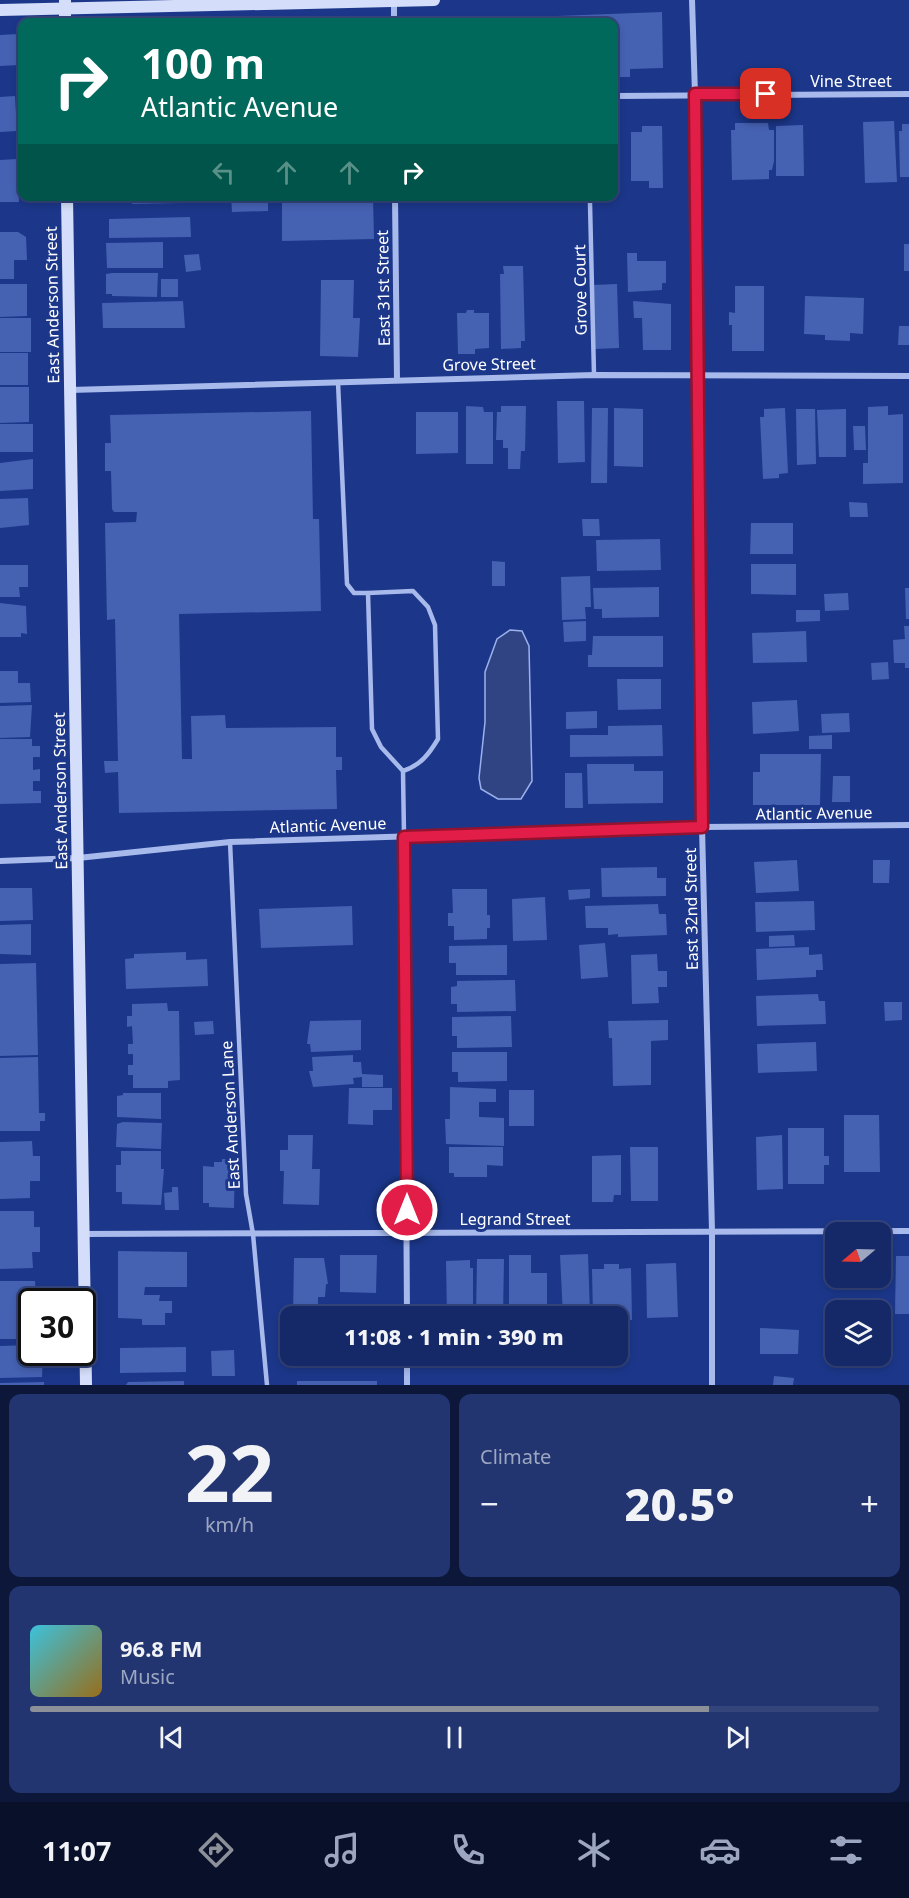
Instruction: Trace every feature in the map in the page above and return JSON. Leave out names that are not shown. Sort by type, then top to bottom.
[{"type":"main road","points":[[0,10],[65,4],[434,0]]},
{"type":"main road","name":"East Anderson Street","points":[[66,201],[86,1385]]},
{"type":"street","points":[[394,0],[394,18]]},
{"type":"street","name":"East 32nd Street","points":[[692,0],[695,94],[702,827],[712,1232],[712,1385]]},
{"type":"street","name":"Vine Street","points":[[618,96],[909,94]]},
{"type":"street","name":"East 31st Street","points":[[395,201],[397,380]]},
{"type":"street","name":"Grove Street","points":[[70,390],[594,375],[909,376]]},
{"type":"street","name":"Atlantic Avenue","points":[[0,861],[78,858],[230,842],[702,827],[909,825]]},
{"type":"street","points":[[404,837],[407,1306]]},
{"type":"street","name":"Legrand Street","points":[[84,1234],[909,1231]]},
{"type":"street","points":[[407,1366],[407,1385]]},
{"type":"lane","name":"Grove Court","points":[[590,203],[594,375]]},
{"type":"lane","points":[[338,382],[347,584],[354,593],[413,591],[428,607],[435,626],[438,739],[429,754],[414,767],[404,771]]},
{"type":"lane","points":[[368,593],[372,729],[381,747],[404,771],[404,837]]},
{"type":"lane","name":"East Anderson Lane","points":[[230,842],[246,1194],[253,1234],[267,1385]]},
{"type":"water","points":[[510,630],[522,631],[529,646],[532,781],[521,799],[498,799],[481,789],[479,778],[485,722],[485,672],[497,639]]},
{"type":"building","points":[[662,12],[663,68],[630,69],[630,77],[618,77],[618,18],[556,18],[556,16]]},
{"type":"building","points":[[553,16],[553,18],[507,18]]},
{"type":"building","points":[[18,34],[18,65],[0,66],[0,35]]},
{"type":"building","points":[[15,96],[17,131],[0,132],[0,97]]},
{"type":"building","points":[[894,121],[897,182],[865,183],[863,122]]},
{"type":"building","points":[[735,123],[768,123],[769,130],[774,130],[774,161],[772,170],[769,170],[769,179],[732,180],[731,130],[735,130]]},
{"type":"building","points":[[902,124],[909,124],[909,177],[900,177],[899,131],[902,131]]},
{"type":"building","points":[[803,125],[804,176],[776,176],[776,126]]},
{"type":"building","points":[[642,126],[662,126],[663,188],[649,188],[649,181],[631,181],[631,132],[642,132]]},
{"type":"building","points":[[17,159],[19,202],[0,202],[0,160]]},
{"type":"building","points":[[132,201],[182,201],[182,203],[132,204]]},
{"type":"building","points":[[231,201],[268,201],[268,211],[232,212]]},
{"type":"building","points":[[282,201],[373,201],[374,239],[282,241]]},
{"type":"building","points":[[190,217],[191,237],[109,238],[109,219]]},
{"type":"building","points":[[0,232],[18,232],[26,237],[27,260],[14,260],[14,279],[0,279]]},
{"type":"building","points":[[163,242],[163,268],[107,268],[106,243]]},
{"type":"building","points":[[904,244],[909,244],[909,271],[904,271]]},
{"type":"building","points":[[627,253],[637,253],[637,261],[666,261],[666,283],[662,283],[662,290],[628,292]]},
{"type":"building","points":[[199,254],[201,270],[186,272],[184,255]]},
{"type":"building","points":[[503,266],[523,266],[525,341],[521,341],[521,348],[501,349],[500,274],[504,274]]},
{"type":"building","points":[[158,273],[157,297],[106,294],[106,274]]},
{"type":"building","points":[[161,279],[178,279],[178,297],[161,297]]},
{"type":"building","points":[[321,280],[354,280],[353,318],[360,318],[358,357],[320,356]]},
{"type":"building","points":[[0,284],[27,284],[27,316],[0,317]]},
{"type":"building","points":[[617,284],[619,348],[595,349],[593,285]]},
{"type":"building","points":[[735,286],[764,286],[764,351],[732,351],[732,325],[729,325],[729,312],[735,313]]},
{"type":"building","points":[[805,296],[864,298],[863,334],[850,333],[850,341],[825,340],[825,335],[804,334]]},
{"type":"building","points":[[183,301],[185,328],[103,328],[102,303]]},
{"type":"building","points":[[633,301],[671,304],[671,350],[643,350],[642,318],[634,318]]},
{"type":"building","points":[[467,310],[474,310],[474,313],[489,313],[489,348],[475,349],[475,354],[458,354],[457,313],[466,313]]},
{"type":"building","points":[[0,318],[31,318],[31,352],[0,352]]},
{"type":"building","points":[[899,326],[909,326],[909,345],[898,345]]},
{"type":"building","points":[[0,353],[28,353],[28,385],[0,385]]},
{"type":"building","points":[[0,387],[29,387],[29,422],[0,423]]},
{"type":"building","points":[[557,401],[584,401],[585,462],[558,463]]},
{"type":"building","points":[[466,406],[483,407],[484,412],[493,412],[493,464],[466,464]]},
{"type":"building","points":[[501,406],[526,406],[525,451],[521,451],[520,469],[508,469],[508,448],[503,448],[503,440],[496,440],[497,412],[501,412]]},
{"type":"building","points":[[888,406],[888,415],[903,414],[903,483],[863,484],[863,463],[868,463],[868,407]]},
{"type":"building","points":[[592,408],[608,408],[607,483],[591,483]]},
{"type":"building","points":[[614,408],[643,409],[643,467],[614,466]]},
{"type":"building","points":[[785,408],[788,473],[779,474],[779,478],[763,479],[760,417],[764,417],[764,409]]},
{"type":"building","points":[[796,409],[815,409],[816,464],[797,465]]},
{"type":"building","points":[[846,409],[846,457],[819,457],[817,410]]},
{"type":"building","points":[[311,411],[313,519],[319,519],[321,611],[179,614],[182,759],[192,759],[191,716],[225,715],[226,728],[336,727],[336,757],[342,757],[342,770],[336,770],[337,809],[119,813],[118,772],[105,773],[104,761],[118,761],[115,619],[107,620],[105,523],[136,522],[137,512],[114,512],[112,509],[111,471],[105,471],[105,443],[111,443],[110,415]]},
{"type":"building","points":[[416,412],[458,412],[458,453],[416,454]]},
{"type":"building","points":[[0,424],[33,424],[33,452],[0,452]]},
{"type":"building","points":[[853,426],[865,426],[866,450],[854,450]]},
{"type":"building","points":[[33,459],[33,489],[0,491],[0,463]]},
{"type":"building","points":[[28,498],[29,525],[0,528],[0,499]]},
{"type":"building","points":[[849,502],[867,503],[868,517],[850,517]]},
{"type":"building","points":[[582,519],[599,519],[600,536],[583,536]]},
{"type":"building","points":[[751,523],[793,523],[793,554],[750,554]]},
{"type":"building","points":[[660,539],[661,570],[597,571],[596,540]]},
{"type":"building","points":[[492,561],[505,562],[505,586],[492,586]]},
{"type":"building","points":[[751,564],[796,564],[796,595],[751,594]]},
{"type":"building","points":[[0,565],[28,565],[28,587],[19,587],[20,597],[0,597]]},
{"type":"building","points":[[590,576],[591,607],[585,607],[586,619],[562,620],[561,577]]},
{"type":"building","points":[[659,587],[659,617],[602,618],[602,609],[594,609],[593,588]]},
{"type":"building","points":[[905,588],[909,588],[909,619],[906,619]]},
{"type":"building","points":[[848,593],[849,610],[825,611],[824,594]]},
{"type":"building","points":[[0,603],[26,606],[27,634],[21,633],[21,637],[0,637]]},
{"type":"building","points":[[796,610],[820,610],[820,621],[796,622]]},
{"type":"building","points":[[586,621],[586,641],[564,642],[563,622]]},
{"type":"building","points":[[904,626],[909,626],[909,668],[905,668],[905,663],[894,663],[893,640],[905,639]]},
{"type":"building","points":[[806,631],[807,662],[753,663],[752,633]]},
{"type":"building","points":[[593,636],[663,636],[663,667],[588,667],[588,655],[592,655]]},
{"type":"building","points":[[888,662],[889,679],[872,680],[871,663]]},
{"type":"building","points":[[0,671],[18,671],[18,683],[30,683],[31,702],[0,703]]},
{"type":"building","points":[[617,679],[661,679],[661,709],[618,710]]},
{"type":"building","points":[[797,700],[799,731],[753,734],[752,702]]},
{"type":"building","points":[[32,705],[30,737],[0,738],[0,706]]},
{"type":"building","points":[[597,711],[597,728],[566,729],[566,712]]},
{"type":"building","points":[[849,713],[850,732],[822,733],[821,714]]},
{"type":"building","points":[[662,725],[663,756],[570,757],[570,735],[608,735],[608,726]]},
{"type":"building","points":[[832,735],[832,749],[809,749],[809,736]]},
{"type":"building","points":[[0,739],[32,739],[32,746],[40,746],[40,757],[33,757],[33,770],[40,769],[40,781],[33,781],[33,791],[41,791],[41,803],[0,804]]},
{"type":"building","points":[[760,754],[821,754],[820,805],[753,805],[753,772],[760,772]]},
{"type":"building","points":[[587,764],[634,764],[634,771],[663,771],[663,803],[588,804]]},
{"type":"building","points":[[565,773],[582,773],[583,808],[565,808]]},
{"type":"building","points":[[833,776],[850,776],[850,802],[832,802]]},
{"type":"building","points":[[797,860],[799,891],[756,893],[754,862]]},
{"type":"building","points":[[873,860],[890,860],[889,883],[873,883]]},
{"type":"building","points":[[657,867],[657,878],[666,878],[666,896],[602,897],[601,868]]},
{"type":"building","points":[[0,888],[32,888],[33,920],[0,921]]},
{"type":"building","points":[[452,889],[487,889],[487,915],[490,915],[490,928],[487,928],[487,939],[454,940],[454,926],[448,926],[448,913],[453,913]]},
{"type":"building","points":[[590,889],[590,898],[569,900],[568,890]]},
{"type":"building","points":[[545,897],[547,940],[513,941],[512,899]]},
{"type":"building","points":[[814,901],[815,930],[756,932],[755,902]]},
{"type":"building","points":[[658,904],[659,914],[666,914],[667,935],[618,937],[618,934],[608,935],[608,928],[586,928],[585,906]]},
{"type":"building","points":[[352,906],[353,945],[261,948],[259,909]]},
{"type":"building","points":[[31,924],[31,955],[0,954],[0,925]]},
{"type":"building","points":[[794,935],[795,946],[769,947],[769,936]]},
{"type":"building","points":[[605,943],[608,977],[581,979],[579,945]]},
{"type":"building","points":[[507,945],[507,975],[456,975],[456,963],[449,963],[449,946]]},
{"type":"building","points":[[809,947],[809,955],[822,954],[823,970],[816,970],[816,977],[757,980],[756,949]]},
{"type":"building","points":[[186,952],[186,960],[207,959],[208,986],[126,989],[125,959],[134,958],[134,954]]},
{"type":"building","points":[[657,954],[658,971],[667,971],[667,987],[658,987],[659,1003],[632,1004],[631,955]]},
{"type":"building","points":[[36,963],[38,1055],[0,1056],[0,964]]},
{"type":"building","points":[[515,980],[516,1011],[457,1012],[457,1004],[451,1004],[451,987],[457,986],[457,981]]},
{"type":"building","points":[[818,994],[819,1001],[825,1001],[826,1024],[757,1026],[756,996]]},
{"type":"building","points":[[884,1002],[902,1002],[902,1020],[885,1021]]},
{"type":"building","points":[[167,1003],[168,1011],[179,1011],[180,1080],[168,1081],[168,1088],[133,1088],[133,1075],[128,1075],[128,1065],[133,1065],[133,1054],[128,1054],[128,1044],[133,1044],[132,1026],[127,1027],[127,1016],[132,1016],[132,1004]]},
{"type":"building","points":[[511,1016],[512,1047],[457,1048],[457,1036],[452,1036],[452,1017]]},
{"type":"building","points":[[361,1020],[361,1050],[311,1052],[310,1044],[307,1044],[310,1021]]},
{"type":"building","points":[[668,1020],[668,1040],[651,1041],[651,1085],[613,1086],[612,1038],[609,1038],[608,1021]]},
{"type":"building","points":[[213,1021],[214,1034],[195,1035],[194,1022]]},
{"type":"building","points":[[816,1042],[817,1071],[758,1073],[757,1044]]},
{"type":"building","points":[[452,1052],[507,1052],[507,1081],[458,1082],[458,1072],[452,1072]]},
{"type":"building","points":[[353,1055],[353,1062],[361,1062],[362,1074],[383,1075],[383,1087],[362,1087],[362,1077],[353,1078],[354,1084],[313,1087],[309,1071],[313,1071],[312,1057]]},
{"type":"building","points":[[38,1057],[39,1113],[45,1113],[45,1121],[40,1121],[40,1131],[0,1131],[0,1058]]},
{"type":"building","points":[[450,1087],[496,1089],[496,1102],[479,1102],[479,1117],[504,1118],[504,1146],[446,1144],[445,1119],[450,1119]]},
{"type":"building","points":[[349,1088],[392,1088],[392,1110],[373,1110],[373,1125],[348,1124]]},
{"type":"building","points":[[509,1090],[534,1090],[534,1126],[509,1126]]},
{"type":"building","points":[[123,1093],[161,1093],[161,1119],[117,1117],[117,1096]]},
{"type":"building","points":[[844,1115],[879,1115],[880,1172],[844,1172]]},
{"type":"building","points":[[123,1122],[162,1123],[161,1149],[116,1147],[117,1124]]},
{"type":"building","points":[[788,1128],[824,1128],[824,1156],[829,1156],[829,1165],[824,1165],[824,1184],[788,1184]]},
{"type":"building","points":[[288,1135],[313,1135],[312,1169],[320,1169],[319,1205],[283,1204],[284,1171],[280,1171],[280,1150],[288,1150]]},
{"type":"building","points":[[782,1135],[783,1189],[757,1190],[756,1137]]},
{"type":"building","points":[[32,1141],[33,1156],[40,1156],[40,1181],[30,1181],[30,1198],[0,1199],[0,1142]]},
{"type":"building","points":[[449,1147],[503,1147],[503,1166],[487,1165],[487,1177],[454,1177],[454,1173],[449,1173]]},
{"type":"building","points":[[630,1147],[658,1147],[658,1201],[631,1201]]},
{"type":"building","points":[[121,1151],[161,1151],[161,1169],[164,1169],[161,1205],[122,1204],[122,1192],[116,1192],[116,1165],[121,1165]]},
{"type":"building","points":[[621,1155],[621,1195],[614,1195],[613,1202],[592,1202],[592,1156]]},
{"type":"building","points":[[222,1159],[235,1159],[234,1208],[209,1207],[209,1203],[203,1203],[203,1166],[214,1167],[214,1162],[222,1162]]},
{"type":"building","points":[[172,1187],[178,1187],[179,1210],[165,1210],[164,1193],[172,1192]]},
{"type":"building","points":[[0,1211],[34,1211],[34,1227],[40,1227],[40,1252],[32,1252],[33,1268],[0,1269]]},
{"type":"building","points":[[118,1251],[187,1252],[187,1287],[145,1287],[144,1295],[160,1295],[159,1301],[172,1301],[172,1313],[165,1313],[165,1325],[142,1325],[142,1319],[118,1318]]},
{"type":"building","points":[[588,1254],[590,1306],[563,1306],[560,1255]]},
{"type":"building","points":[[340,1255],[377,1255],[376,1293],[340,1292]]},
{"type":"building","points":[[509,1255],[531,1255],[531,1273],[547,1273],[547,1306],[509,1306]]},
{"type":"building","points":[[896,1256],[909,1256],[909,1314],[895,1314]]},
{"type":"building","points":[[294,1258],[324,1258],[328,1284],[326,1284],[325,1297],[318,1297],[318,1306],[293,1306]]},
{"type":"building","points":[[477,1259],[504,1259],[503,1306],[476,1306]]},
{"type":"building","points":[[470,1260],[470,1268],[473,1268],[473,1306],[447,1306],[446,1261]]},
{"type":"building","points":[[676,1263],[678,1317],[647,1318],[646,1264]]},
{"type":"building","points":[[604,1264],[619,1264],[619,1269],[631,1268],[632,1320],[628,1320],[628,1306],[593,1306],[592,1269],[604,1269]]},
{"type":"building","points":[[0,1281],[35,1281],[35,1288],[18,1288],[18,1339],[0,1339]]},
{"type":"building","points":[[760,1328],[799,1330],[798,1354],[760,1354]]},
{"type":"building","points":[[18,1345],[18,1366],[42,1366],[42,1377],[0,1378],[0,1346]]},
{"type":"building","points":[[186,1347],[186,1372],[120,1373],[120,1348]]},
{"type":"building","points":[[234,1350],[235,1376],[212,1376],[211,1351]]},
{"type":"building","points":[[774,1376],[794,1378],[793,1385],[773,1385]]},
{"type":"building","points":[[184,1381],[184,1385],[126,1385],[128,1382]]},
{"type":"building","points":[[297,1381],[377,1381],[377,1385],[297,1385]]},
{"type":"building","points":[[44,1382],[44,1385],[0,1385],[0,1383]]},
{"type":"route","points":[[407,1210],[404,837],[702,827],[695,94],[766,94]]}]
